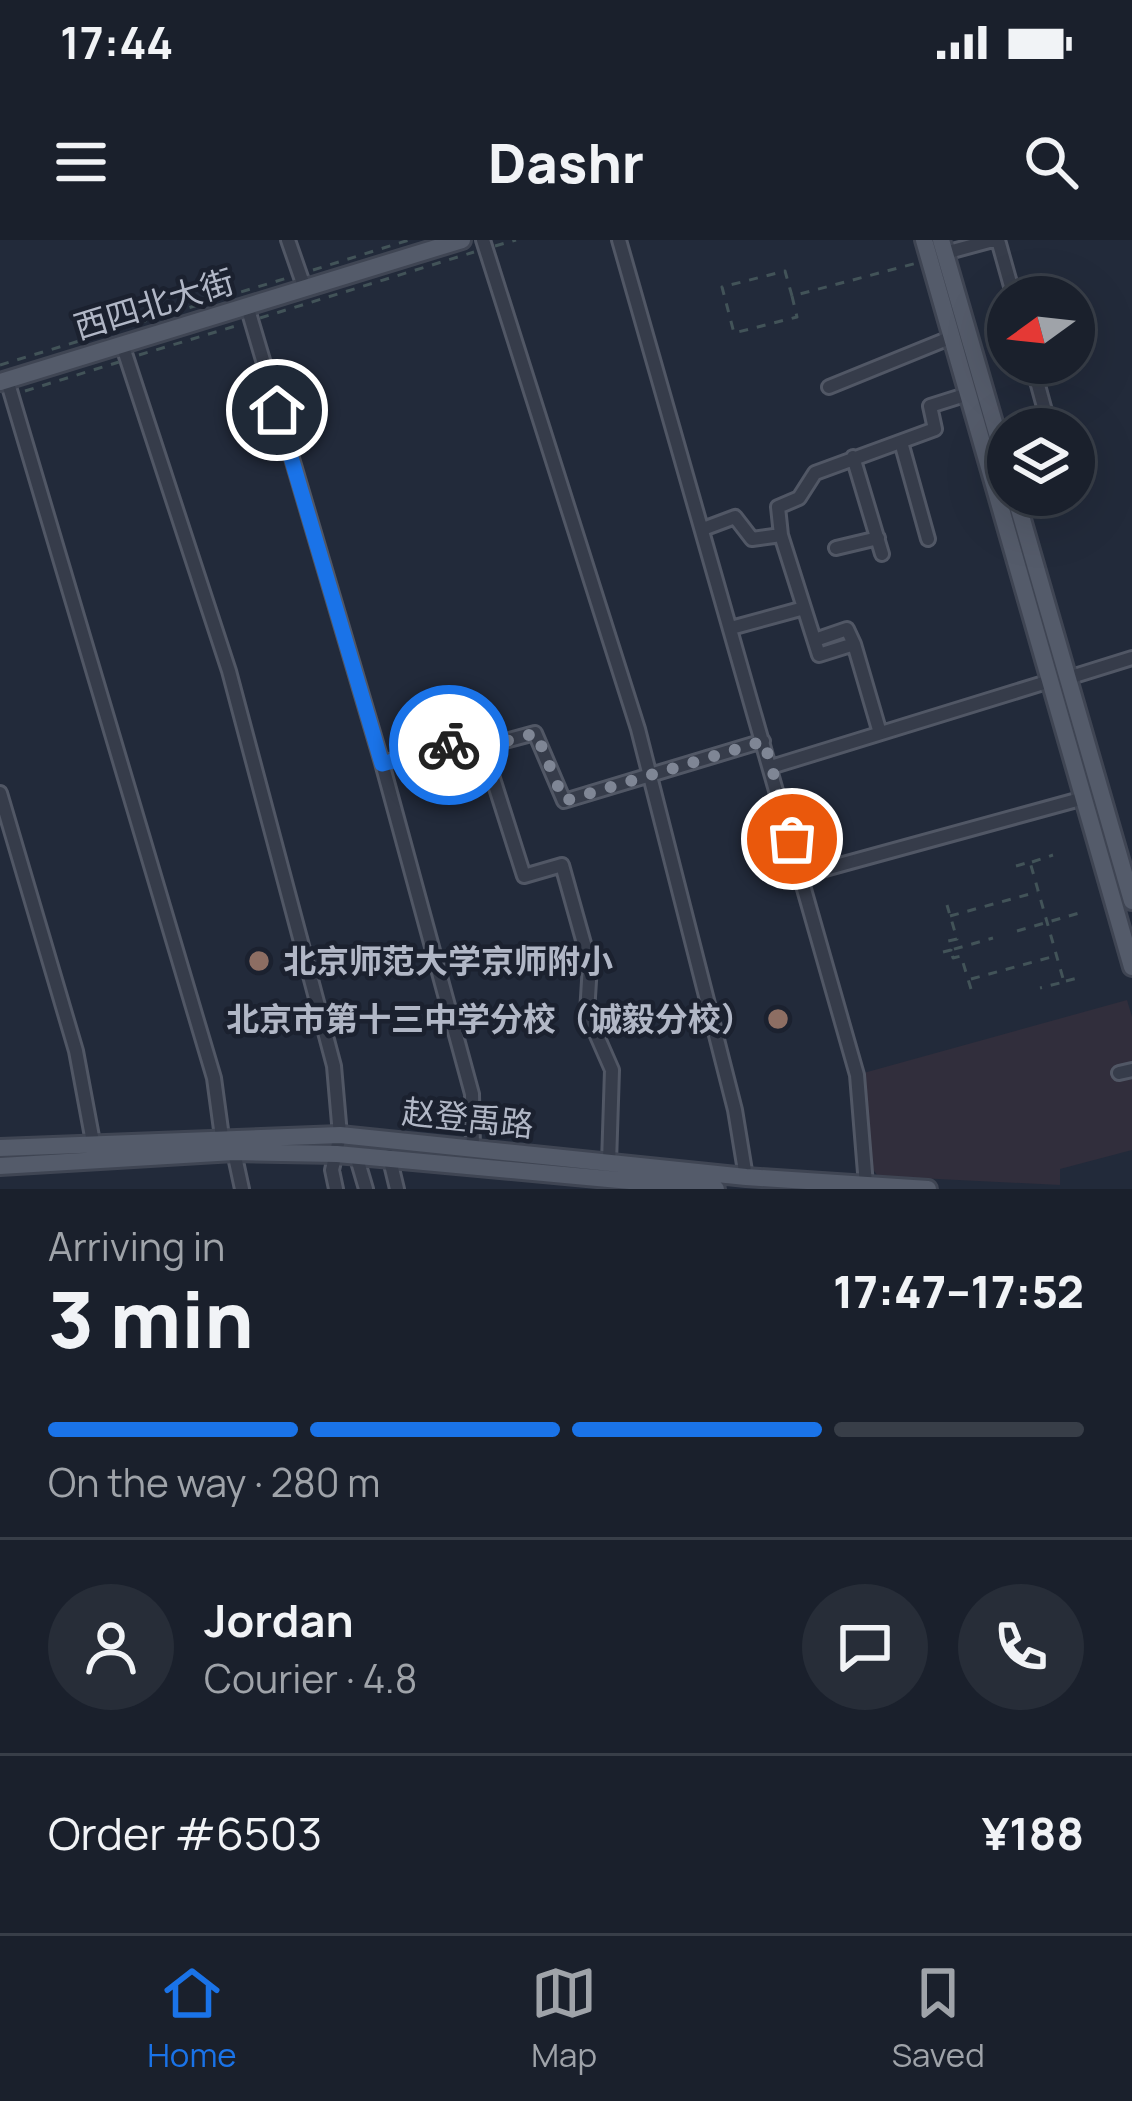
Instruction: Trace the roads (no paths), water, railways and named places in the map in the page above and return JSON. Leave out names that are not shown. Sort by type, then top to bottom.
[{"type":"main road","name":"西四北大街","points":[[2,376],[247,307],[302,281],[462,240]]},
{"type":"main road","points":[[924,240],[939,251],[988,408]]},
{"type":"main road","points":[[939,251],[952,337],[987,443]]},
{"type":"main road","points":[[1013,516],[1059,680],[1132,901]]},
{"type":"main road","points":[[1059,680],[1084,798],[1132,967]]},
{"type":"main road","name":"赵登禹路","points":[[0,1148],[93,1142],[473,1148],[746,1177],[928,1189]]},
{"type":"main road","name":"赵登禹路","points":[[0,1166],[228,1145]]},
{"type":"main road","name":"赵登禹路","points":[[344,1148],[716,1189]]},
{"type":"street","points":[[288,240],[302,281]]},
{"type":"street","points":[[483,240],[650,776],[735,1110],[746,1177]]},
{"type":"street","points":[[619,240],[857,1075],[866,1185]]},
{"type":"street","points":[[939,251],[995,240],[1007,276]]},
{"type":"street","points":[[247,307],[382,764],[472,1094],[473,1148]]},
{"type":"street","points":[[829,388],[952,337]]},
{"type":"street","points":[[122,344],[230,671],[334,1066],[344,1148],[366,1189]]},
{"type":"street","points":[[2,376],[214,1078],[242,1189]]},
{"type":"street","points":[[880,734],[847,629],[814,640],[782,535],[778,506],[800,498],[815,473],[934,430],[930,406],[968,394]]},
{"type":"street","points":[[901,442],[928,539]]},
{"type":"street","points":[[853,457],[882,554]]},
{"type":"street","points":[[703,529],[734,517],[752,539],[782,535]]},
{"type":"street","points":[[836,548],[878,538]]},
{"type":"street","points":[[731,628],[804,608]]},
{"type":"street","points":[[771,767],[1132,658]]},
{"type":"street","points":[[483,747],[536,733],[564,801],[764,741]]},
{"type":"street","points":[[382,764],[475,738],[483,747],[524,876],[562,866],[590,965],[586,1013],[612,1070],[609,1163]]},
{"type":"street","points":[[0,793],[76,1051],[93,1142]]},
{"type":"street","points":[[803,875],[1084,798]]},
{"type":"street","points":[[336,1189],[332,1171],[344,1148]]},
{"type":"street","points":[[389,1156],[397,1189]]},
{"type":"place","name":"北京师范大学京师附小","points":[[259,961]]},
{"type":"place","name":"北京市第十三中学分校（诚毅分校）","points":[[778,1019]]}]
